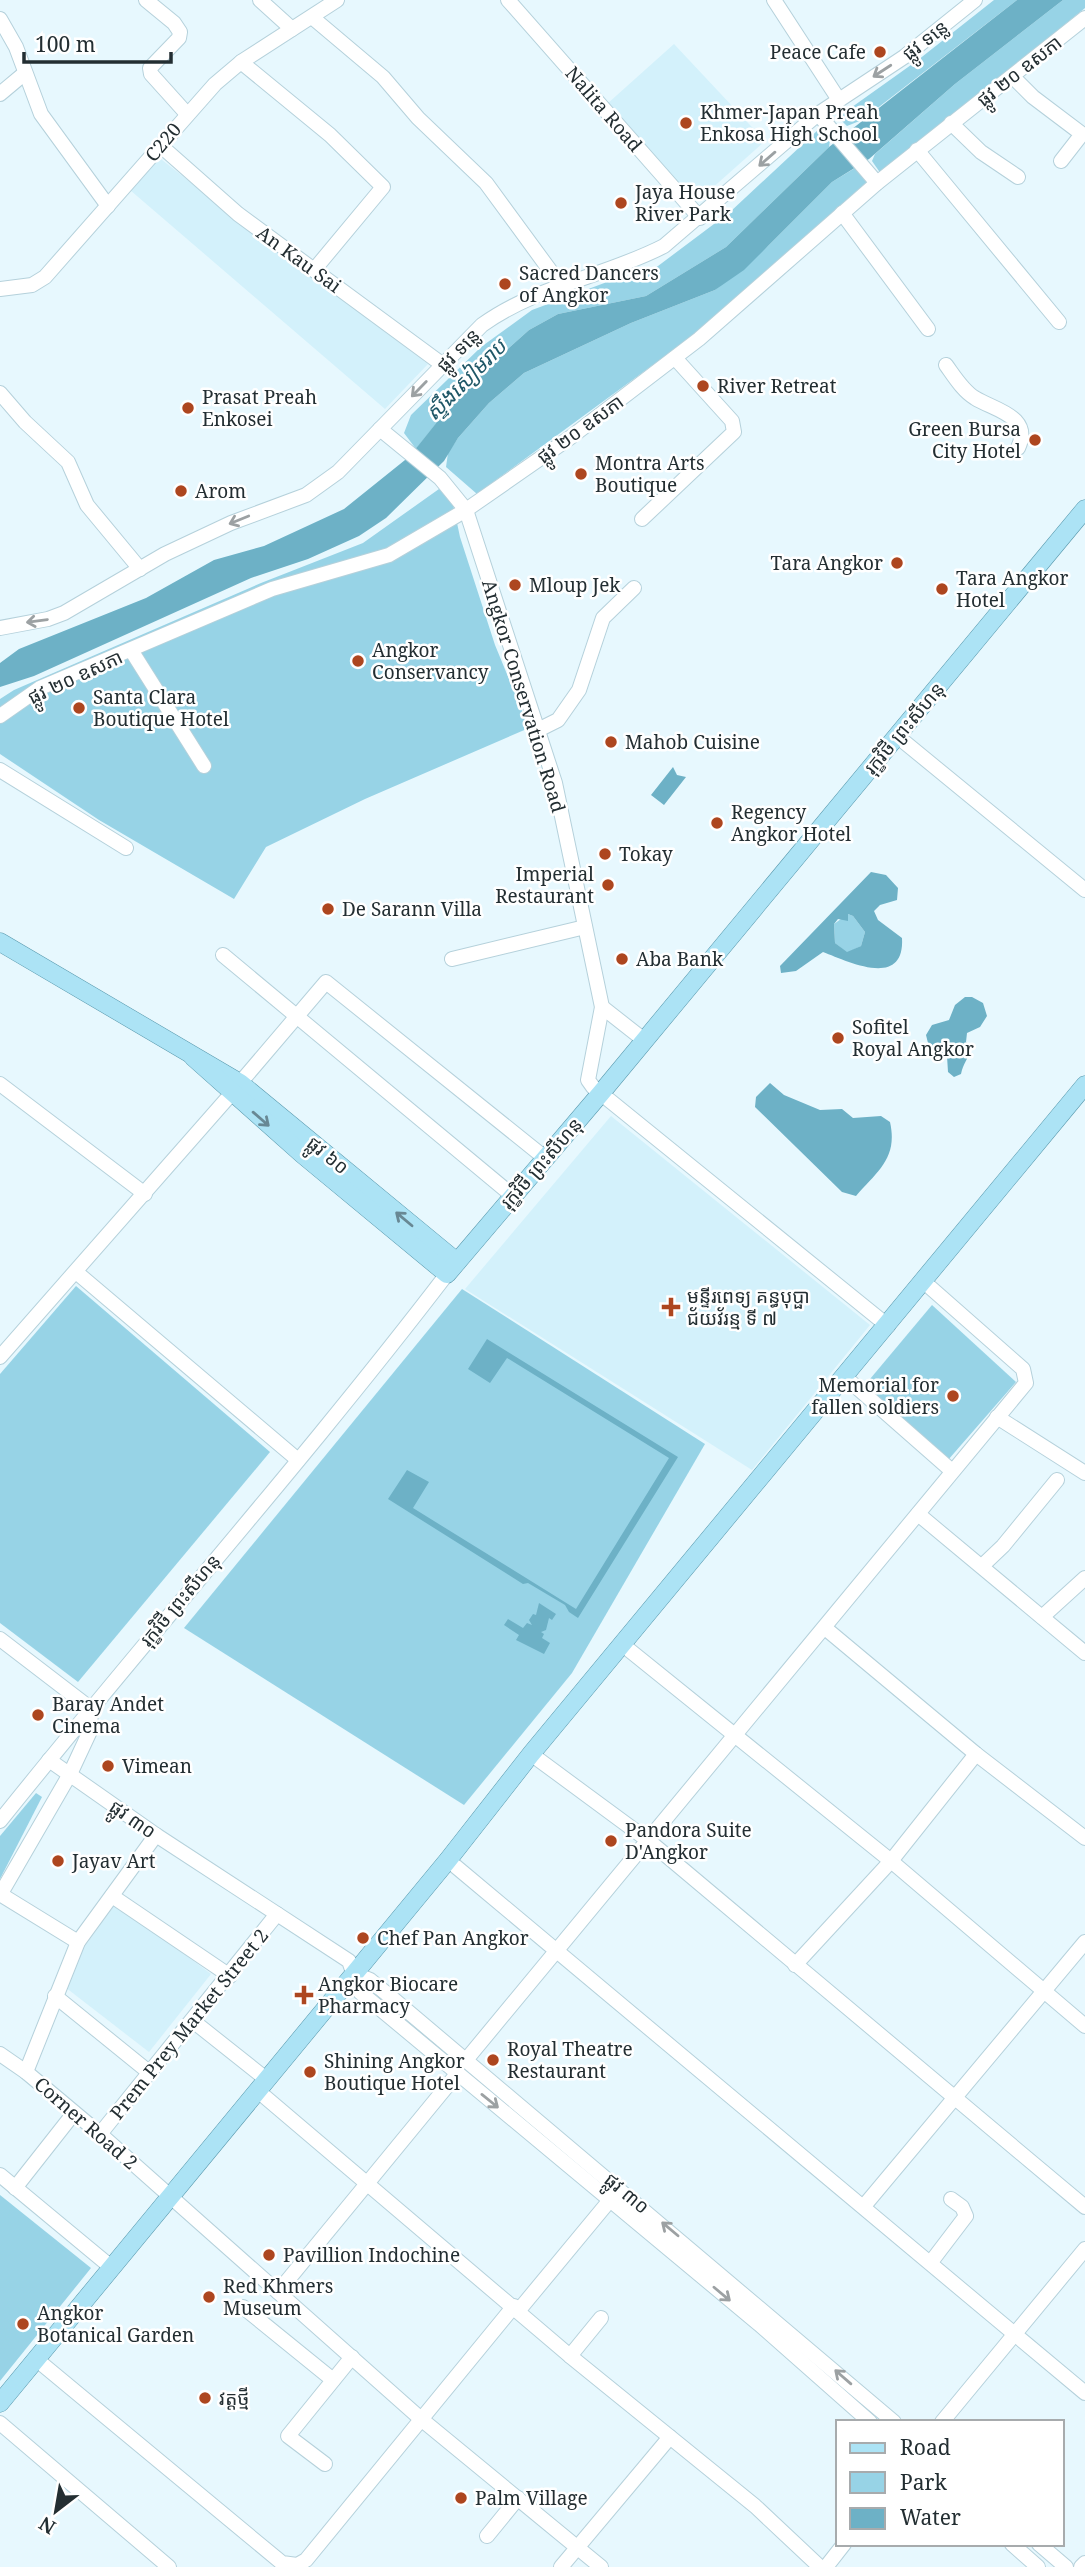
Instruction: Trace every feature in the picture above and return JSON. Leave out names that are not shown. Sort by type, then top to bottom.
[{"type":"main road","name":"រុក្ខវិថី ព្រះសីហនុ","points":[[452,1268],[601,1093],[1085,509]]},
{"type":"main road","name":"ផ្លូវ ៦០","points":[[0,942],[193,1056],[236,1088],[452,1268]]},
{"type":"main road","points":[[0,2403],[448,1860],[531,1754],[888,1326],[1085,1084]]},
{"type":"street","points":[[146,0],[174,23],[180,32],[179,38],[150,68],[151,74],[187,114]]},
{"type":"street","points":[[260,0],[292,29]]},
{"type":"street","name":"C220","points":[[0,289],[39,282],[187,114],[241,62],[313,18],[337,0]]},
{"type":"street","name":"Nalita Road","points":[[508,0],[700,218]]},
{"type":"street","points":[[774,0],[839,100]]},
{"type":"street","name":"ផ្លូវ ទន្លេ","points":[[0,628],[48,619],[64,613],[140,569],[231,523],[306,495],[338,472],[482,325],[507,307],[560,284],[643,257],[664,246],[822,119],[839,100],[904,57],[975,0]]},
{"type":"street","points":[[313,18],[383,77],[418,118],[486,183],[560,284]]},
{"type":"street","name":"ផ្លូវ ២០ ឧសភា","points":[[0,716],[40,688],[272,589],[389,555],[466,510],[571,438],[675,358],[877,183],[1085,18]]},
{"type":"street","points":[[0,21],[16,47],[41,114],[108,206]]},
{"type":"street","points":[[241,62],[330,135],[383,187],[314,270]]},
{"type":"street","points":[[0,94],[25,73]]},
{"type":"street","points":[[1013,77],[1033,97],[1083,135],[1060,162]]},
{"type":"street","points":[[822,119],[860,167],[877,183]]},
{"type":"street","points":[[951,123],[981,152],[1018,177]]},
{"type":"street","name":"An Kau Sai","points":[[161,146],[238,214],[443,365]]},
{"type":"street","points":[[917,150],[1059,322]]},
{"type":"street","points":[[842,213],[928,329]]},
{"type":"street","points":[[642,519],[734,432],[732,421],[675,358]]},
{"type":"street","points":[[946,365],[974,398],[1001,409],[1020,429],[1022,439],[1017,448]]},
{"type":"street","points":[[0,393],[25,422],[68,462],[87,505],[140,569]]},
{"type":"street","points":[[380,429],[440,478],[466,510]]},
{"type":"street","name":"Angkor Conservation Road","points":[[466,510],[555,783],[601,1007]]},
{"type":"street","points":[[538,730],[558,720],[579,690],[603,618],[634,588]]},
{"type":"street","points":[[131,650],[204,766]]},
{"type":"street","points":[[897,736],[1085,890]]},
{"type":"street","points":[[0,770],[126,848]]},
{"type":"street","points":[[452,959],[585,927]]},
{"type":"street","points":[[223,955],[513,1196]]},
{"type":"street","points":[[0,1357],[145,1194],[326,982],[545,1158]]},
{"type":"street","points":[[644,1040],[601,1007],[588,1080],[888,1326]]},
{"type":"street","points":[[0,1084],[145,1194]]},
{"type":"street","name":"រុក្ខវិថី ព្រះសីហនុ","points":[[0,1821],[90,1708],[298,1460],[452,1268]]},
{"type":"street","points":[[76,1272],[298,1460]]},
{"type":"street","points":[[466,2060],[1026,1383],[1023,1369],[923,1281]]},
{"type":"street","points":[[845,1377],[952,1471]]},
{"type":"street","points":[[997,1417],[1085,1473]]},
{"type":"street","points":[[982,1566],[1003,1546],[1057,1480]]},
{"type":"street","points":[[918,1514],[1085,1653]]},
{"type":"street","points":[[1042,1617],[1085,1578]]},
{"type":"street","points":[[825,1628],[976,1754],[1085,1838]]},
{"type":"street","points":[[2,1645],[90,1708],[91,1729],[70,1774],[0,1895],[78,1942]]},
{"type":"street","points":[[623,1645],[891,1861],[1085,2026]]},
{"type":"street","points":[[531,1754],[649,1841],[1085,2207]]},
{"type":"street","points":[[794,1965],[891,1861],[976,1754]]},
{"type":"street","name":"ផ្លូវ ៣០","points":[[49,1760],[156,1835],[349,1961],[360,1992],[610,2200],[868,2420]]},
{"type":"street","points":[[26,2072],[78,1942],[156,1835]]},
{"type":"street","points":[[448,1860],[1085,2393]]},
{"type":"street","points":[[112,1896],[230,1976]]},
{"type":"street","name":"Prem Prey Market Street 2","points":[[100,2134],[230,1976],[277,1914]]},
{"type":"street","points":[[864,2206],[1085,1942]]},
{"type":"street","name":"ផ្លូវ ៣០","points":[[353,1973],[370,1980],[621,2188],[892,2420]]},
{"type":"street","points":[[55,1996],[150,2073]]},
{"type":"street","points":[[193,2021],[368,2183],[570,2356],[755,2506],[820,2567]]},
{"type":"street","name":"Corner Road 2","points":[[0,2054],[26,2072],[100,2134],[421,2419],[601,2567]]},
{"type":"street","points":[[278,2292],[457,2074]]},
{"type":"street","points":[[15,2188],[74,2113]]},
{"type":"street","points":[[0,2175],[111,2267]]},
{"type":"street","points":[[36,2359],[282,2563],[297,2565],[306,2560],[421,2419],[621,2188]]},
{"type":"street","points":[[931,2262],[966,2216],[962,2207],[951,2199]]},
{"type":"street","points":[[944,2420],[1085,2249]]},
{"type":"street","points":[[243,2307],[333,2380]]},
{"type":"street","points":[[570,2356],[601,2318]]},
{"type":"street","points":[[325,2464],[288,2436],[352,2357]]},
{"type":"street","points":[[0,2423],[169,2567]]},
{"type":"street","points":[[561,2567],[670,2437]]},
{"type":"street","points":[[487,2536],[518,2498]]},
{"type":"street","points":[[826,2567],[842,2546]]},
{"type":"street","points":[[1014,2546],[1038,2567]]},
{"type":"street","points":[[1041,2546],[1066,2567]]},
{"type":"street","points":[[1082,2567],[1085,2563]]},
{"type":"shaded area","name":"Khmer-Japan Preah Enkosa High School","points":[[674,44],[765,141],[701,198],[693,199],[607,104]]},
{"type":"shaded area","points":[[157,156],[428,364],[385,409],[130,190]]},
{"type":"shaded area","name":"មន្ទីរពេទ្យ គន្ធបុប្ផា ជ័យវ័រន្ម ទី ៧","points":[[611,1116],[870,1325],[752,1470],[465,1289]]},
{"type":"shaded area","points":[[116,1903],[211,1974],[149,2052],[65,1987],[83,1949]]},
{"type":"green space","points":[[994,0],[1017,0],[862,120],[847,126],[838,117],[918,60]]},
{"type":"green space","points":[[1063,0],[1085,0],[1085,8],[881,174],[872,161],[875,154],[955,84]]},
{"type":"green space","points":[[818,130],[830,140],[829,147],[726,247],[646,296],[558,314],[529,330],[464,388],[416,449],[404,433],[411,415],[481,347],[532,310],[607,282],[646,275],[730,212]]},
{"type":"green space","points":[[859,168],[868,181],[691,337],[477,494],[446,467],[448,453],[458,438],[489,403],[524,373],[631,323],[715,290],[768,246],[832,182]]},
{"type":"green space","points":[[439,489],[453,504],[460,537],[495,645],[529,728],[365,799],[266,847],[234,899],[99,820],[0,754],[0,699],[14,690],[261,583],[363,543]]},
{"type":"green space","points":[[848,914],[853,916],[865,932],[861,946],[847,953],[835,943],[834,924]]},
{"type":"green space","points":[[76,1286],[270,1452],[78,1682],[0,1623],[0,1374]]},
{"type":"green space","points":[[462,1289],[705,1444],[572,1673],[464,1805],[184,1628]]},
{"type":"green space","points":[[932,1305],[1016,1382],[948,1460],[865,1385]]},
{"type":"green space","points":[[36,1793],[42,1797],[0,1879],[0,1836]]},
{"type":"green space","name":"Angkor Botanical Garden","points":[[0,2195],[91,2268],[0,2381]]},
{"type":"water","name":"ស្ទឹងសៀមរាប","points":[[1017,0],[1063,0],[955,84],[869,159],[832,182],[744,270],[715,290],[631,323],[524,373],[489,403],[458,438],[444,461],[386,518],[359,536],[308,559],[251,578],[34,676],[0,687],[0,663],[19,649],[146,598],[214,560],[264,546],[344,509],[410,456],[464,388],[529,330],[558,314],[646,296],[726,247],[829,147]]},
{"type":"water","points":[[673,767],[677,775],[686,777],[664,805],[651,795]]},
{"type":"water","points":[[871,872],[886,875],[898,888],[897,900],[880,905],[874,911],[878,920],[902,938],[900,954],[894,963],[885,968],[873,968],[823,952],[796,971],[781,973],[780,966]],"holes":[[[848,914],[853,916],[865,932],[861,946],[847,952],[835,943],[834,924],[838,919],[848,921]]]},
{"type":"water","points":[[965,997],[972,997],[983,1003],[987,1016],[980,1027],[967,1033],[966,1042],[971,1049],[961,1074],[954,1077],[948,1072],[947,1056],[929,1047],[926,1035],[932,1025],[949,1020],[955,1005]]},
{"type":"water","points":[[770,1083],[784,1095],[820,1110],[842,1109],[853,1118],[881,1116],[890,1122],[892,1134],[889,1155],[879,1171],[856,1196],[842,1192],[755,1107],[756,1097]]},
{"type":"water","points":[[487,1339],[678,1457],[578,1618],[569,1612],[565,1605],[528,1583],[523,1584],[388,1499],[407,1470],[429,1482],[413,1508],[576,1609],[669,1458],[507,1358],[490,1383],[468,1369]]},
{"type":"water","points":[[539,1603],[556,1614],[552,1620],[549,1618],[546,1630],[541,1632],[544,1634],[542,1638],[550,1643],[544,1654],[516,1640],[519,1635],[504,1625],[508,1619],[523,1628],[527,1623],[532,1625],[529,1620],[533,1614],[536,1615]]},
{"type":"place","name":"Peace Cafe","points":[[880,52]]},
{"type":"place","name":"Khmer-Japan Preah Enkosa High School","points":[[686,123]]},
{"type":"place","name":"Jaya House River Park","points":[[621,203]]},
{"type":"place","name":"Sacred Dancers of Angkor","points":[[505,284]]},
{"type":"place","name":"River Retreat","points":[[703,386]]},
{"type":"place","name":"Prasat Preah Enkosei","points":[[188,408]]},
{"type":"place","name":"Green Bursa City Hotel","points":[[1035,440]]},
{"type":"place","name":"Montra Arts Boutique","points":[[581,474]]},
{"type":"place","name":"Arom","points":[[181,491]]},
{"type":"place","name":"Tara Angkor","points":[[897,563]]},
{"type":"place","name":"Mloup Jek","points":[[515,585]]},
{"type":"place","name":"Tara Angkor Hotel","points":[[942,589]]},
{"type":"place","name":"Angkor Conservancy","points":[[358,661]]},
{"type":"place","name":"Santa Clara Boutique Hotel","points":[[79,708]]},
{"type":"place","name":"Mahob Cuisine","points":[[611,742]]},
{"type":"place","name":"Regency Angkor Hotel","points":[[717,823]]},
{"type":"place","name":"Tokay","points":[[605,854]]},
{"type":"place","name":"Imperial Restaurant","points":[[608,885]]},
{"type":"place","name":"De Sarann Villa","points":[[328,909]]},
{"type":"place","name":"Aba Bank","points":[[622,959]]},
{"type":"place","name":"Sofitel Royal Angkor","points":[[838,1038]]},
{"type":"place","name":"មន្ទីរពេទ្យ គន្ធបុប្ផា ជ័យវ័រន្ម ទី ៧","points":[[671,1307]]},
{"type":"place","name":"Memorial for fallen soldiers","points":[[953,1396]]},
{"type":"place","name":"Baray Andet Cinema","points":[[38,1715]]},
{"type":"place","name":"Vimean","points":[[108,1766]]},
{"type":"place","name":"Pandora Suite D'Angkor","points":[[611,1841]]},
{"type":"place","name":"Jayav Art","points":[[58,1861]]},
{"type":"place","name":"Chef Pan Angkor","points":[[363,1938]]},
{"type":"place","name":"Angkor Biocare Pharmacy","points":[[304,1995]]},
{"type":"place","name":"Royal Theatre Restaurant","points":[[493,2060]]},
{"type":"place","name":"Shining Angkor Boutique Hotel","points":[[310,2072]]},
{"type":"place","name":"Pavillion Indochine","points":[[269,2255]]},
{"type":"place","name":"Red Khmers Museum","points":[[209,2297]]},
{"type":"place","name":"Angkor Botanical Garden","points":[[23,2324]]},
{"type":"place","name":"វត្តថ្មី","points":[[205,2398]]},
{"type":"place","name":"Palm Village","points":[[461,2498]]}]
